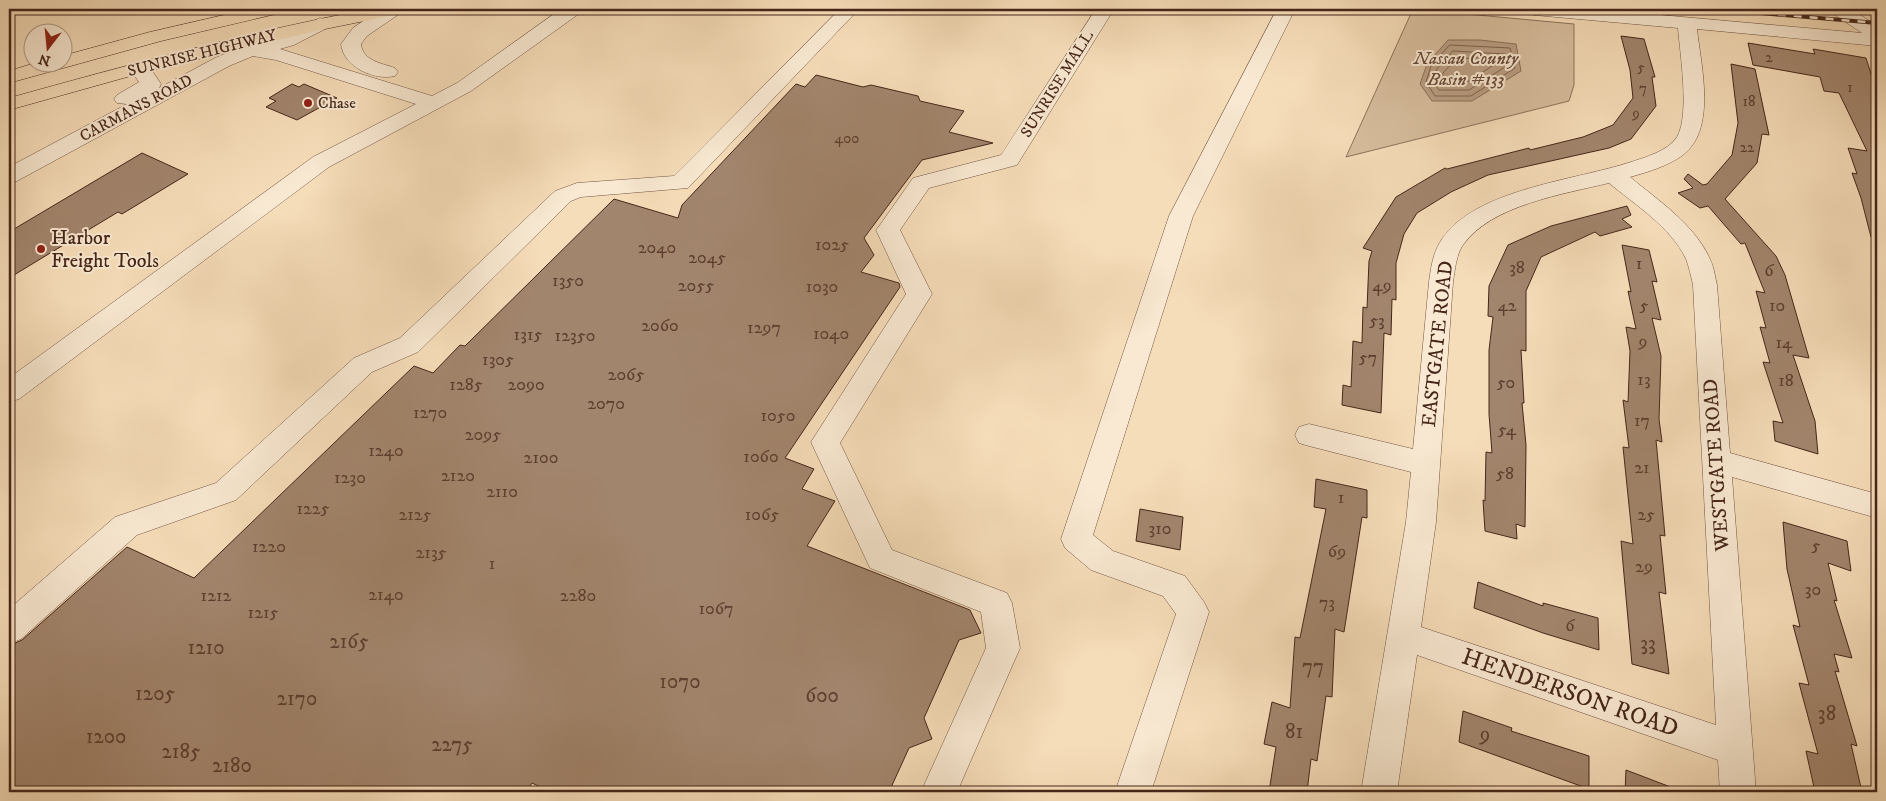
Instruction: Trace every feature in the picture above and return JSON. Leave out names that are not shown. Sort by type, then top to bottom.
[{"type":"highway","name":"SUNRISE HIGHWAY","points":[[72,59],[157,36],[273,9]]},
{"type":"highway","points":[[320,24],[344,9]]},
{"type":"highway","name":"SUNRISE HIGHWAY","points":[[9,104],[139,68],[320,24],[394,9]]},
{"type":"highway","name":"SUNRISE HIGHWAY","points":[[9,77],[27,72]]},
{"type":"street","points":[[394,9],[357,35],[351,44],[353,56],[367,66],[461,89]]},
{"type":"street","points":[[9,392],[321,162],[461,89],[573,9]]},
{"type":"street","points":[[9,629],[126,526],[226,492],[363,365],[409,345],[563,196],[577,190],[680,183],[850,9]]},
{"type":"street","name":"SUNRISE MALL","points":[[939,792],[1003,648],[996,602],[881,559],[825,442],[919,294],[888,230],[922,183],[1009,160],[1105,9]]},
{"type":"street","points":[[1133,792],[1193,612],[1174,586],[1102,561],[1076,539],[1181,216],[1286,9]]},
{"type":"street","points":[[1534,9],[1877,40]]},
{"type":"street","points":[[1839,9],[1877,34]]},
{"type":"street","name":"EASTGATE ROAD","points":[[1379,792],[1421,522],[1441,282],[1445,257],[1453,241],[1472,220],[1501,205],[1636,169],[1661,159],[1674,151],[1688,136],[1694,113],[1687,23]]},
{"type":"street","name":"CARMANS ROAD","points":[[9,176],[222,62],[248,52],[287,41],[320,24]]},
{"type":"street","points":[[320,24],[309,49],[314,60],[324,68]]},
{"type":"street","points":[[248,52],[264,51],[324,68],[433,104]]},
{"type":"street","name":"CARMANS ROAD","points":[[9,159],[151,84],[139,68]]},
{"type":"street","name":"WESTGATE ROAD","points":[[1613,175],[1673,226],[1690,246],[1698,260],[1705,285],[1738,792]]},
{"type":"street","points":[[1309,435],[1426,464]]},
{"type":"street","points":[[1717,461],[1877,506]]},
{"type":"street","name":"HENDERSON ROAD","points":[[1404,636],[1735,749]]},
{"type":"shaded area","name":"Nassau County Basin #133","points":[[1413,9],[1574,24],[1574,85],[1569,101],[1346,157]]},
{"type":"water","name":"Nassau County Basin #133","points":[[1448,40],[1480,40],[1516,44],[1521,71],[1472,101],[1432,101],[1420,84],[1427,64]]},
{"type":"building","points":[[1621,36],[1644,39],[1655,77],[1652,77],[1656,106],[1631,139],[1609,148],[1488,175],[1451,192],[1417,213],[1404,234],[1396,263],[1396,300],[1392,299],[1391,335],[1384,333],[1381,413],[1342,405],[1343,385],[1351,387],[1353,341],[1362,343],[1363,307],[1367,308],[1369,261],[1372,251],[1363,248],[1396,197],[1445,168],[1583,137],[1613,125],[1633,98],[1630,70]]},
{"type":"building","points":[[1748,43],[1815,54],[1813,49],[1866,58],[1877,93],[1877,236],[1871,237],[1861,198],[1852,173],[1857,174],[1848,148],[1867,151],[1839,93],[1824,91],[1820,77],[1753,65]]},
{"type":"building","points":[[1731,64],[1755,69],[1769,135],[1762,134],[1757,163],[1725,199],[1776,256],[1785,275],[1809,358],[1793,355],[1815,421],[1818,454],[1775,441],[1773,421],[1783,423],[1763,362],[1770,363],[1760,327],[1766,328],[1756,291],[1765,293],[1745,243],[1741,244],[1708,206],[1700,208],[1678,193],[1693,188],[1684,179],[1688,174],[1703,185],[1707,184],[1732,155],[1738,123]]},
{"type":"building","points":[[816,75],[863,87],[871,85],[918,96],[920,101],[964,111],[949,132],[993,143],[922,160],[864,238],[874,255],[861,272],[899,283],[900,287],[785,458],[814,469],[802,489],[835,501],[807,546],[970,610],[981,633],[959,640],[924,718],[932,739],[909,748],[889,792],[551,792],[532,783],[526,792],[9,792],[9,646],[22,640],[127,547],[194,578],[414,366],[433,373],[460,345],[465,346],[614,199],[678,218],[682,205],[796,84],[805,87]]},
{"type":"building","name":"Chase","points":[[292,84],[299,87],[304,84],[337,98],[297,120],[266,107],[276,101],[269,98]]},
{"type":"building","points":[[142,153],[188,174],[122,214],[118,212],[9,278],[9,232]]},
{"type":"building","points":[[1627,206],[1631,215],[1622,219],[1632,227],[1600,236],[1595,232],[1541,257],[1526,291],[1526,351],[1521,350],[1524,403],[1522,403],[1526,445],[1525,527],[1516,524],[1517,539],[1485,531],[1483,500],[1485,501],[1486,452],[1492,453],[1489,414],[1489,350],[1493,317],[1488,316],[1489,286],[1508,245],[1551,226]]},
{"type":"building","points":[[1622,245],[1649,250],[1657,282],[1652,281],[1661,320],[1652,318],[1661,356],[1659,419],[1662,442],[1656,440],[1665,536],[1660,535],[1666,594],[1659,592],[1669,674],[1632,664],[1621,541],[1633,544],[1623,447],[1629,448],[1623,400],[1628,402],[1630,351],[1626,327],[1636,329],[1628,291],[1631,292]]},
{"type":"building","points":[[1316,479],[1367,490],[1367,518],[1362,517],[1344,632],[1335,629],[1332,697],[1326,696],[1317,761],[1311,759],[1307,792],[1269,792],[1276,747],[1264,744],[1272,702],[1290,708],[1295,637],[1300,638],[1326,509],[1314,507]]},
{"type":"building","points":[[1140,509],[1183,517],[1180,550],[1136,541]]},
{"type":"building","points":[[1783,522],[1847,541],[1851,571],[1828,563],[1837,601],[1834,600],[1852,658],[1834,654],[1839,672],[1835,671],[1857,746],[1851,744],[1862,792],[1815,792],[1806,751],[1818,754],[1799,683],[1809,685],[1793,625],[1800,627],[1787,569]]},
{"type":"building","points":[[1478,582],[1543,606],[1543,603],[1598,618],[1599,650],[1543,633],[1474,608]]},
{"type":"building","points":[[1463,711],[1512,728],[1511,731],[1589,756],[1589,789],[1459,742]]},
{"type":"building","points":[[1626,770],[1681,791],[1625,792]]},
{"type":"railway","points":[[1714,9],[1877,23]]},
{"type":"place","name":"Chase","points":[[308,103]]},
{"type":"place","name":"Harbor Freight Tools","points":[[41,249]]}]
